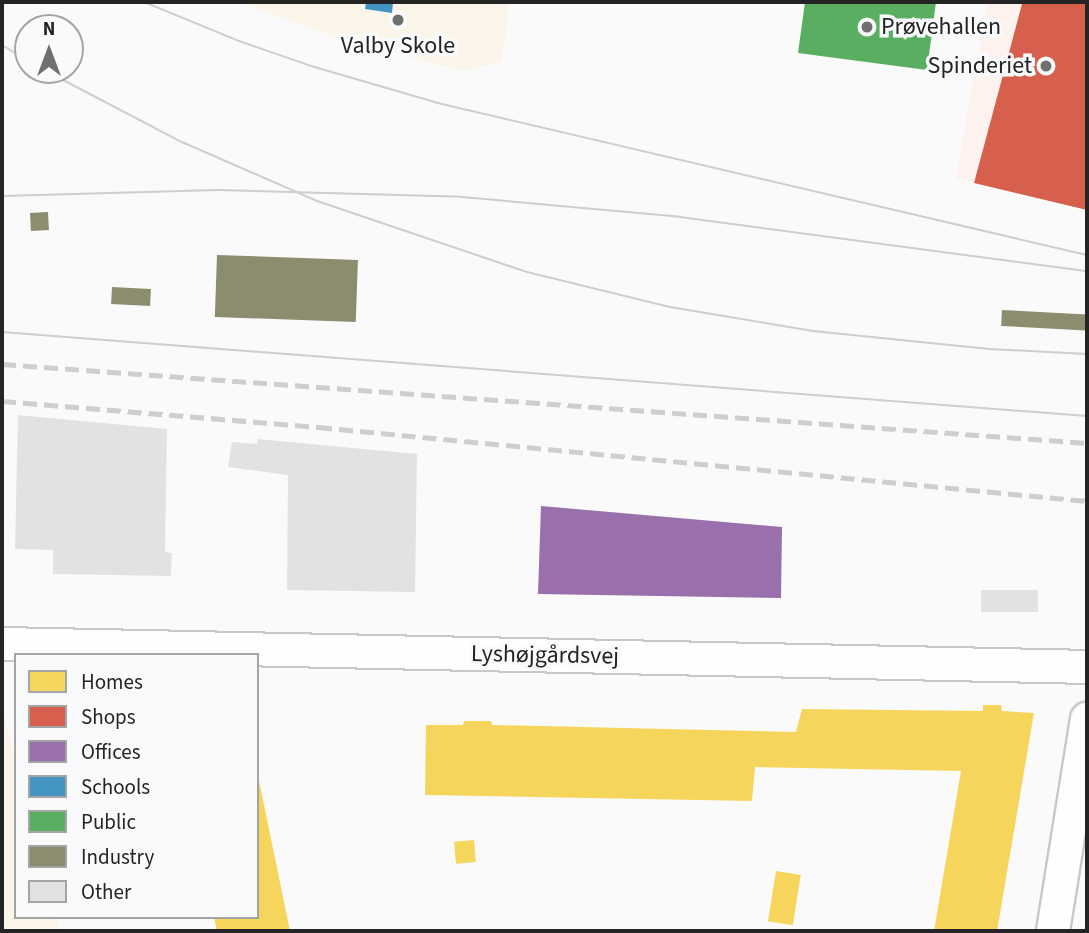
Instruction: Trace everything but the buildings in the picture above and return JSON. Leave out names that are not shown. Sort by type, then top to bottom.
[{"type":"street","name":"Lyshøjgårdsvej","points":[[2,645],[1087,667]]},
{"type":"street","points":[[1053,931],[1087,719]]},
{"type":"shaded area","name":"Valby Skole","points":[[239,2],[510,2],[501,62],[461,71],[339,38]]},
{"type":"shaded area","name":"Spinderiet","points":[[987,2],[1087,2],[1087,209],[956,178]]},
{"type":"shaded area","points":[[2,719],[5,719],[14,753],[14,919],[57,919],[60,931],[2,931]]},
{"type":"tram line","points":[[144,2],[239,41],[311,66],[442,104],[1087,255]]},
{"type":"tram line","points":[[2,45],[14,52]]},
{"type":"tram line","points":[[71,84],[182,142],[317,201],[527,272],[670,307],[813,331],[989,349],[1087,354]]},
{"type":"tram line","points":[[2,196],[217,190],[462,197],[680,217],[1087,271]]},
{"type":"tram line","points":[[2,332],[1087,416]]},
{"type":"railway","points":[[2,364],[1087,443]]},
{"type":"railway","points":[[2,401],[318,427],[1087,501]]},
{"type":"place","name":"Valby Skole","points":[[398,20]]},
{"type":"place","name":"Prøvehallen","points":[[867,27]]},
{"type":"place","name":"Spinderiet","points":[[1046,66]]}]
